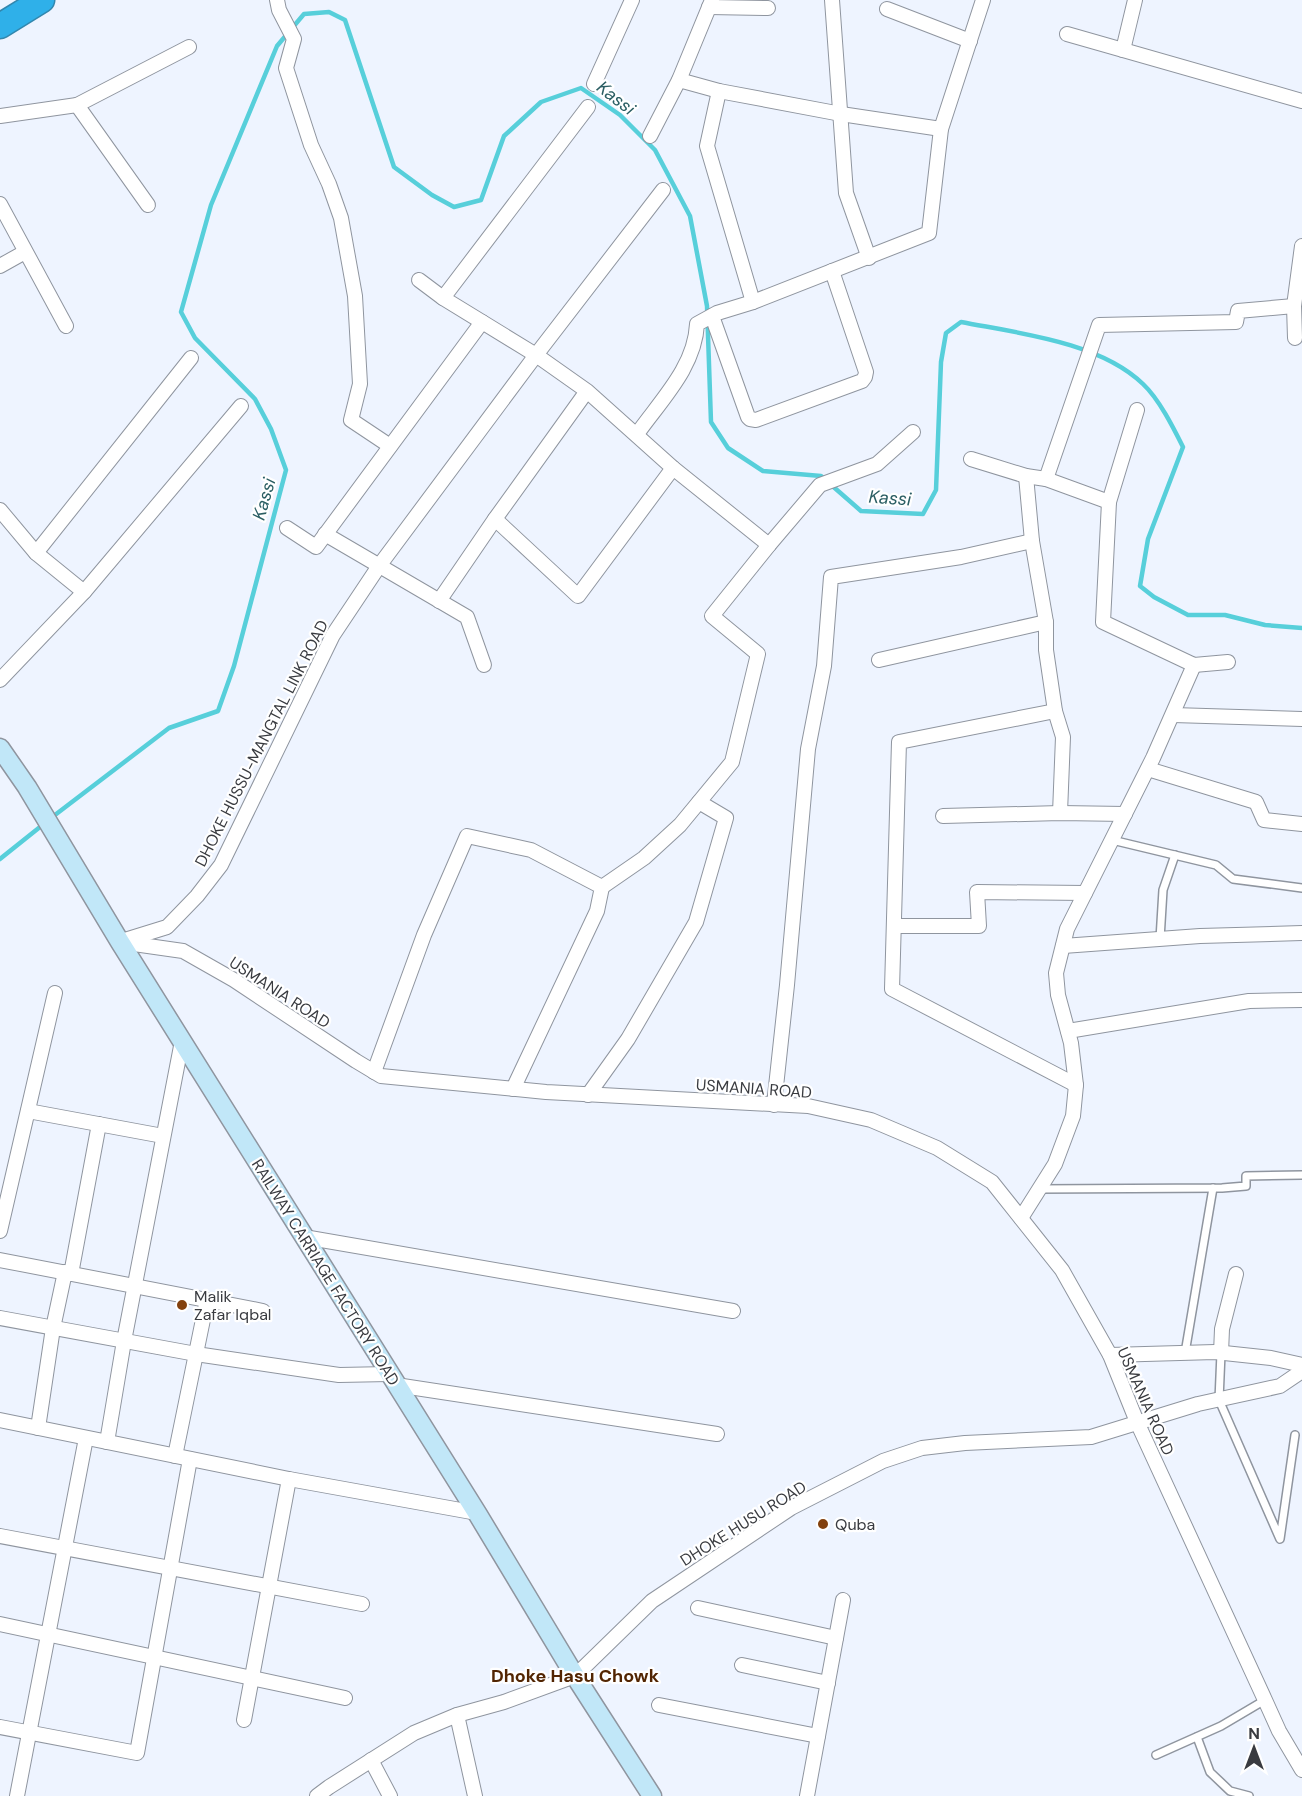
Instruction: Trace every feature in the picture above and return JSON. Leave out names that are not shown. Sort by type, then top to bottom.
[{"type":"highway","points":[[0,26],[42,0]]},
{"type":"main road","name":"RAILWAY CARRIAGE FACTORY ROAD","points":[[0,748],[27,787],[120,942],[477,1513],[575,1676],[652,1796]]},
{"type":"street","points":[[277,0],[279,10],[294,39],[286,68],[311,145],[329,184],[343,229],[355,296],[360,384],[351,420],[390,446]]},
{"type":"street","points":[[594,84],[632,0]]},
{"type":"street","points":[[832,0],[846,193],[868,258]]},
{"type":"street","points":[[637,434],[688,362],[696,338],[706,320],[929,233],[941,129],[983,0]]},
{"type":"street","points":[[1123,50],[1135,0]]},
{"type":"street","points":[[650,136],[679,80],[711,3],[768,8]]},
{"type":"street","points":[[887,9],[970,41]]},
{"type":"street","points":[[1067,34],[1302,101]]},
{"type":"street","points":[[0,116],[77,105],[189,47]]},
{"type":"street","points":[[679,80],[719,91],[841,114],[941,129]]},
{"type":"street","points":[[719,91],[707,146],[753,302]]},
{"type":"street","points":[[77,105],[148,205]]},
{"type":"street","points":[[443,298],[588,107]]},
{"type":"street","name":"DHOKE HUSSU-MANGTAL LINK ROAD","points":[[120,942],[167,927],[197,896],[221,865],[333,635],[379,566],[536,355],[663,190]]},
{"type":"street","points":[[0,204],[66,326]]},
{"type":"street","points":[[1295,338],[1294,306],[1302,246]]},
{"type":"street","points":[[0,266],[25,252]]},
{"type":"street","points":[[706,320],[750,419],[756,420],[862,381],[866,372],[832,272]]},
{"type":"street","points":[[419,280],[443,298],[536,355],[587,390],[674,468],[768,545]]},
{"type":"street","points":[[1046,479],[1099,325],[1236,322],[1238,311],[1294,306]]},
{"type":"street","points":[[286,528],[316,548],[482,322]]},
{"type":"street","points":[[36,553],[191,358]]},
{"type":"street","points":[[439,600],[587,390]]},
{"type":"street","points":[[0,680],[84,592],[241,406]]},
{"type":"street","points":[[1137,410],[1109,502],[1103,622],[1194,665],[1228,662]]},
{"type":"street","points":[[513,1089],[597,911],[602,887],[644,858],[680,825],[732,762],[758,654],[712,616],[768,545],[820,485],[877,464],[912,432]]},
{"type":"street","points":[[971,459],[1026,476],[1046,479],[1109,502]]},
{"type":"street","points":[[495,519],[578,596],[674,468]]},
{"type":"street","points":[[1026,476],[1032,541],[1046,622],[1046,650],[1055,711],[1063,737],[1060,813]]},
{"type":"street","points":[[0,510],[36,553],[84,592]]},
{"type":"street","points":[[325,534],[467,617],[484,665]]},
{"type":"street","points":[[774,1104],[808,749],[824,666],[831,577],[961,557],[1032,541]]},
{"type":"street","points":[[879,660],[1046,622]]},
{"type":"street","points":[[1021,1218],[1055,1164],[1073,1116],[1076,1085],[1068,1031],[1058,995],[1056,973],[1068,929],[1148,768],[1194,665]]},
{"type":"street","points":[[1055,711],[899,742],[892,988],[1076,1085]]},
{"type":"street","points":[[1173,715],[1302,720]]},
{"type":"street","points":[[1148,768],[1256,802],[1264,820],[1302,824]]},
{"type":"street","points":[[588,1095],[628,1039],[696,922],[726,819],[699,802]]},
{"type":"street","points":[[943,816],[1125,814]]},
{"type":"street","points":[[374,1071],[424,935],[467,836],[531,850],[602,887]]},
{"type":"street","points":[[894,926],[979,926],[976,892],[1085,894]]},
{"type":"street","points":[[1063,946],[1302,933]]},
{"type":"street","name":"USMANIA ROAD","points":[[120,942],[183,951],[234,980],[381,1076],[588,1095],[808,1106],[871,1120],[937,1148],[992,1182],[1062,1270],[1110,1355],[1137,1422],[1265,1701],[1279,1731],[1302,1770]]},
{"type":"street","points":[[0,1231],[2,1212],[55,993]]},
{"type":"street","points":[[1068,1031],[1249,1001],[1302,1000]]},
{"type":"street","points":[[107,1442],[124,1341],[182,1041]]},
{"type":"street","points":[[28,1111],[164,1136]]},
{"type":"street","points":[[38,1428],[53,1328],[68,1273],[99,1124]]},
{"type":"street","points":[[304,1237],[733,1311]]},
{"type":"street","points":[[0,1260],[263,1311]]},
{"type":"street","points":[[1221,1353],[1222,1329],[1236,1274]]},
{"type":"street","points":[[175,1456],[207,1300]]},
{"type":"street","points":[[0,1318],[196,1354],[339,1375],[393,1379],[717,1434]]},
{"type":"street","points":[[1110,1355],[1221,1353],[1270,1358],[1302,1365]]},
{"type":"street","name":"DHOKE HUSU ROAD","points":[[317,1796],[414,1733],[457,1715],[504,1702],[575,1676],[652,1601],[791,1508],[883,1461],[922,1448],[965,1443],[1091,1437],[1137,1422],[1280,1386],[1302,1371]]},
{"type":"street","points":[[0,1420],[289,1479],[477,1513]]},
{"type":"street","points":[[17,1796],[86,1438]]},
{"type":"street","points":[[0,1727],[137,1753],[190,1459]]},
{"type":"street","points":[[244,1720],[289,1479]]},
{"type":"street","points":[[0,1536],[362,1604]]},
{"type":"street","points":[[807,1796],[843,1600]]},
{"type":"street","points":[[698,1608],[836,1638]]},
{"type":"street","points":[[0,1624],[345,1698]]},
{"type":"street","points":[[742,1665],[828,1683]]},
{"type":"street","points":[[659,1705],[818,1736]]},
{"type":"street","points":[[457,1715],[475,1796]]},
{"type":"street","points":[[371,1760],[390,1796]]},
{"type":"lane","points":[[1112,840],[1216,865],[1233,879],[1302,888]]},
{"type":"lane","points":[[1160,939],[1163,890],[1175,855]]},
{"type":"lane","points":[[1039,1189],[1213,1188],[1246,1186],[1246,1176],[1302,1175]]},
{"type":"lane","points":[[1185,1353],[1213,1188]]},
{"type":"lane","points":[[1221,1353],[1220,1400],[1280,1539],[1295,1435]]},
{"type":"lane","points":[[1156,1755],[1221,1726],[1265,1701]]},
{"type":"lane","points":[[1197,1737],[1210,1772],[1230,1791],[1249,1796]]},
{"type":"waterway","name":"Kassi","points":[[51,818],[169,728],[218,711],[234,666],[286,470],[271,429],[255,399],[195,338],[181,312],[211,205],[277,46],[304,14],[329,12],[345,20],[394,167],[432,195],[454,207],[481,200],[504,136],[541,102],[581,88],[620,115],[655,150],[690,216],[707,306],[711,422],[728,448],[763,471],[821,476],[861,511],[923,514],[936,490],[941,362],[946,333],[961,322],[1057,341],[1104,358],[1143,384],[1160,405],[1183,447],[1148,539],[1140,586],[1154,597],[1188,615],[1225,615],[1265,625],[1302,628]]},
{"type":"waterway","name":"Kassi","points":[[0,859],[45,823]]},
{"type":"place","name":"Malik Zafar Iqbal","points":[[182,1305]]},
{"type":"place","name":"Quba","points":[[823,1524]]},
{"type":"district","name":"Dhoke Hasu Chowk","points":[[575,1676]]}]
